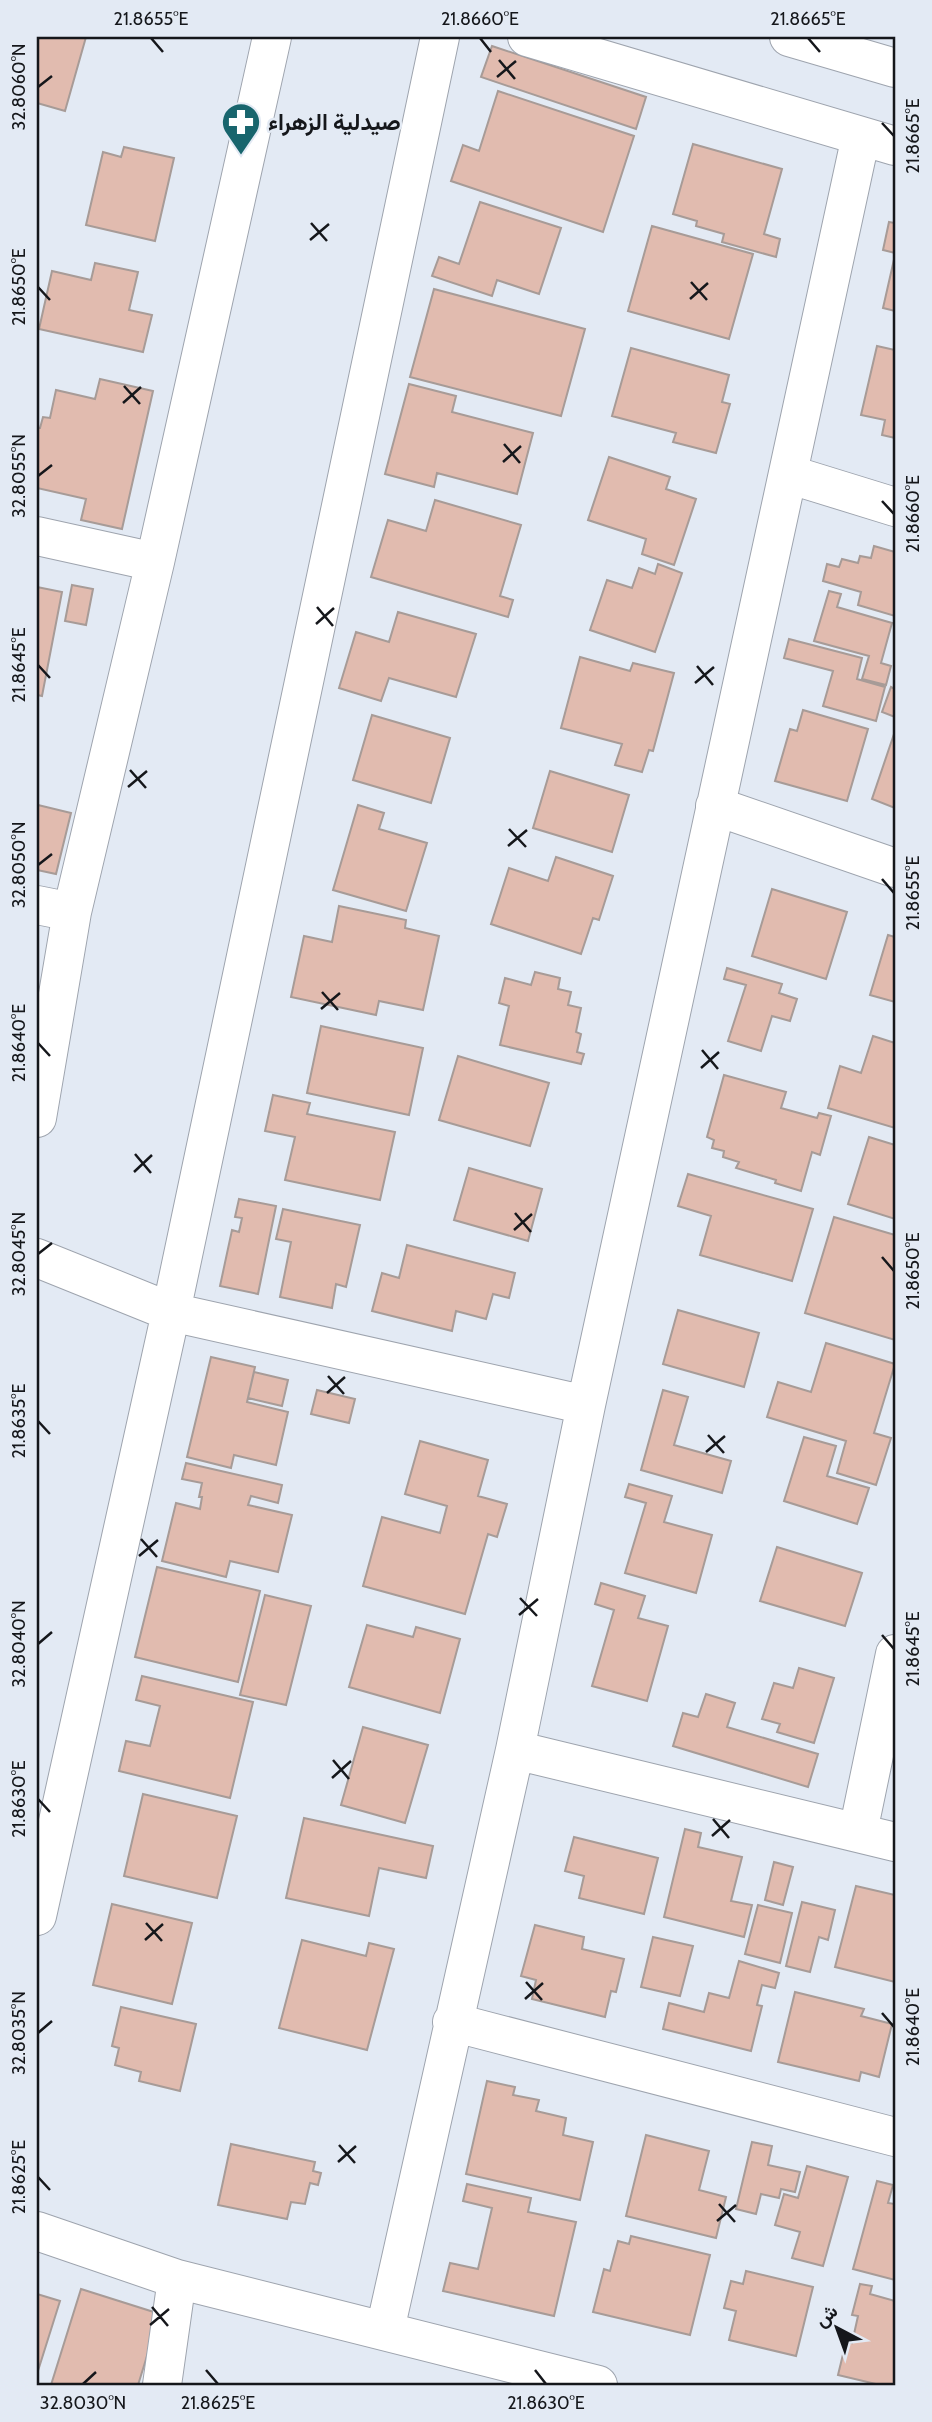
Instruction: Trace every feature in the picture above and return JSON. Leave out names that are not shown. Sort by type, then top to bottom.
[{"type":"street","points":[[37,1118],[55,909],[155,562],[272,37]]},
{"type":"street","points":[[37,1916],[171,1312],[440,37]]},
{"type":"street","points":[[384,2330],[515,1750],[586,1405],[788,474],[878,141],[527,37]]},
{"type":"street","points":[[789,37],[880,55]]},
{"type":"street","points":[[788,474],[895,508]]},
{"type":"street","points":[[37,536],[155,562]]},
{"type":"street","points":[[715,806],[895,868]]},
{"type":"street","points":[[37,1258],[171,1312],[586,1405]]},
{"type":"street","points":[[858,1832],[895,1654]]},
{"type":"street","points":[[515,1750],[895,1842]]},
{"type":"street","points":[[452,2022],[895,2137]]},
{"type":"street","points":[[37,2231],[177,2278],[598,2385]]},
{"type":"street","points":[[162,2385],[177,2278]]},
{"type":"building","points":[[37,37],[86,37],[65,111],[37,103]]},
{"type":"building","points":[[492,46],[646,97],[636,129],[481,77]]},
{"type":"building","points":[[498,91],[634,136],[603,232],[451,181],[463,145],[479,151]]},
{"type":"building","points":[[693,144],[782,169],[764,234],[780,239],[776,257],[722,242],[724,234],[696,226],[697,221],[673,214]]},
{"type":"building","points":[[124,147],[174,158],[155,241],[86,225],[103,152],[121,157]]},
{"type":"building","points":[[480,202],[561,228],[539,294],[497,280],[492,296],[432,276],[439,257],[459,264]]},
{"type":"building","points":[[889,222],[895,223],[895,253],[883,250]]},
{"type":"building","points":[[652,226],[753,254],[729,339],[628,311]]},
{"type":"building","points":[[895,255],[895,311],[883,308]]},
{"type":"building","points":[[95,263],[138,272],[129,310],[152,315],[143,352],[39,329],[52,271],[91,280]]},
{"type":"building","points":[[434,289],[585,329],[561,416],[410,377]]},
{"type":"building","points":[[877,346],[895,350],[895,438],[882,435],[885,420],[861,415]]},
{"type":"building","points":[[631,348],[729,375],[722,402],[730,404],[716,453],[673,442],[676,433],[612,416]]},
{"type":"building","points":[[100,379],[153,391],[122,529],[81,520],[86,499],[37,488],[37,428],[40,428],[43,417],[50,418],[56,390],[95,399]]},
{"type":"building","points":[[409,384],[456,396],[452,412],[533,433],[517,494],[437,473],[434,487],[385,474]]},
{"type":"building","points":[[609,457],[670,477],[666,489],[696,499],[674,565],[642,554],[646,539],[588,520]]},
{"type":"building","points":[[435,500],[521,525],[500,596],[513,600],[508,617],[371,577],[388,520],[426,531]]},
{"type":"building","points":[[874,546],[895,552],[895,616],[858,605],[861,592],[823,581],[827,564],[839,567],[842,559],[858,563],[860,556],[871,558]]},
{"type":"building","points":[[658,564],[682,573],[655,652],[590,630],[607,580],[632,588],[639,568],[655,574]]},
{"type":"building","points":[[72,585],[93,589],[86,625],[65,621]]},
{"type":"building","points":[[37,587],[62,592],[42,696],[37,695]]},
{"type":"building","points":[[829,591],[841,594],[837,607],[892,623],[881,663],[891,666],[886,685],[862,679],[869,656],[814,641]]},
{"type":"building","points":[[398,612],[476,634],[456,697],[389,678],[381,701],[339,688],[356,632],[389,642]]},
{"type":"building","points":[[789,639],[862,658],[857,679],[885,687],[876,721],[823,706],[833,671],[784,658]]},
{"type":"building","points":[[580,657],[630,671],[633,663],[674,673],[653,751],[649,750],[642,772],[615,765],[622,744],[561,728]]},
{"type":"building","points":[[891,687],[895,689],[895,717],[882,712]]},
{"type":"building","points":[[803,710],[868,729],[847,801],[775,781],[790,729],[797,731]]},
{"type":"building","points":[[372,715],[450,738],[431,803],[353,780]]},
{"type":"building","points":[[895,731],[895,808],[872,799]]},
{"type":"building","points":[[550,771],[629,795],[612,852],[533,828]]},
{"type":"building","points":[[38,805],[71,813],[56,874],[37,870]]},
{"type":"building","points":[[358,805],[384,813],[379,829],[427,843],[406,911],[333,890]]},
{"type":"building","points":[[556,857],[613,876],[599,920],[593,918],[581,954],[491,924],[509,868],[548,881]]},
{"type":"building","points":[[772,889],[847,912],[826,979],[752,956]]},
{"type":"building","points":[[339,906],[406,920],[405,928],[439,936],[423,1010],[379,1001],[376,1015],[291,997],[304,936],[332,942]]},
{"type":"building","points":[[888,935],[895,937],[895,1002],[870,995]]},
{"type":"building","points":[[727,968],[782,984],[779,993],[797,999],[790,1021],[772,1016],[761,1051],[728,1041],[746,985],[724,979]]},
{"type":"building","points":[[535,972],[560,978],[558,989],[571,992],[568,1005],[581,1008],[576,1032],[581,1034],[577,1052],[584,1054],[581,1064],[500,1045],[509,1006],[499,1003],[505,978],[531,985]]},
{"type":"building","points":[[321,1026],[423,1048],[409,1115],[307,1093]]},
{"type":"building","points":[[873,1036],[895,1043],[895,1128],[828,1108],[840,1066],[861,1073]]},
{"type":"building","points":[[458,1056],[549,1083],[530,1146],[439,1120]]},
{"type":"building","points":[[724,1075],[786,1092],[781,1108],[817,1118],[819,1113],[831,1116],[820,1155],[812,1152],[801,1191],[736,1168],[739,1162],[723,1157],[724,1151],[712,1148],[714,1140],[707,1137]]},
{"type":"building","points":[[273,1095],[310,1103],[307,1114],[395,1132],[380,1200],[285,1180],[295,1137],[265,1131]]},
{"type":"building","points":[[869,1137],[895,1145],[895,1219],[848,1204]]},
{"type":"building","points":[[469,1168],[542,1189],[528,1241],[454,1220]]},
{"type":"building","points":[[688,1174],[813,1209],[792,1281],[700,1255],[711,1216],[678,1206]]},
{"type":"building","points":[[239,1199],[276,1206],[258,1294],[220,1286],[232,1230],[239,1232],[242,1218],[235,1217]]},
{"type":"building","points":[[283,1209],[360,1225],[346,1287],[336,1284],[332,1308],[280,1297],[291,1242],[276,1239]]},
{"type":"building","points":[[834,1217],[895,1235],[895,1340],[805,1313]]},
{"type":"building","points":[[407,1245],[515,1273],[509,1298],[493,1294],[486,1319],[456,1311],[452,1331],[372,1311],[382,1273],[399,1278]]},
{"type":"building","points":[[678,1310],[759,1333],[744,1387],[663,1364]]},
{"type":"building","points":[[826,1343],[895,1364],[874,1433],[891,1438],[876,1485],[837,1473],[846,1441],[767,1417],[778,1382],[811,1392]]},
{"type":"building","points":[[211,1357],[255,1367],[247,1402],[288,1412],[276,1465],[234,1455],[231,1468],[187,1457]]},
{"type":"building","points":[[254,1372],[288,1380],[282,1406],[248,1398]]},
{"type":"building","points":[[317,1390],[355,1399],[349,1423],[311,1414]]},
{"type":"building","points":[[663,1390],[688,1397],[674,1445],[731,1461],[722,1493],[641,1470]]},
{"type":"building","points":[[804,1437],[836,1446],[827,1476],[869,1488],[857,1524],[784,1501]]},
{"type":"building","points":[[420,1441],[488,1460],[478,1496],[507,1504],[497,1537],[488,1534],[465,1614],[363,1586],[382,1517],[440,1533],[447,1506],[405,1494]]},
{"type":"building","points":[[186,1463],[282,1485],[278,1503],[251,1496],[248,1505],[292,1515],[278,1572],[230,1561],[226,1577],[162,1561],[176,1503],[200,1509],[202,1483],[182,1479]]},
{"type":"building","points":[[629,1484],[672,1496],[664,1522],[712,1535],[696,1593],[625,1573],[646,1503],[625,1497]]},
{"type":"building","points":[[777,1547],[862,1573],[845,1626],[760,1601]]},
{"type":"building","points":[[157,1567],[260,1591],[238,1682],[135,1657]]},
{"type":"building","points":[[601,1583],[645,1596],[638,1618],[668,1626],[647,1701],[592,1686],[614,1610],[595,1604]]},
{"type":"building","points":[[265,1595],[311,1606],[286,1705],[240,1695]]},
{"type":"building","points":[[367,1625],[413,1637],[416,1627],[460,1639],[440,1713],[349,1687]]},
{"type":"building","points":[[799,1668],[834,1678],[814,1743],[777,1732],[780,1724],[762,1719],[774,1683],[793,1688]]},
{"type":"building","points":[[142,1676],[253,1702],[230,1798],[119,1771],[126,1741],[150,1746],[160,1706],[136,1700]]},
{"type":"building","points":[[706,1694],[735,1703],[727,1727],[818,1754],[808,1787],[673,1746],[683,1713],[698,1717]]},
{"type":"building","points":[[363,1727],[428,1745],[405,1823],[341,1805]]},
{"type":"building","points":[[143,1794],[237,1816],[217,1898],[124,1876]]},
{"type":"building","points":[[304,1818],[433,1846],[426,1878],[379,1868],[369,1916],[286,1898]]},
{"type":"building","points":[[685,1829],[701,1833],[698,1847],[742,1857],[731,1901],[752,1905],[744,1937],[664,1917]]},
{"type":"building","points":[[574,1837],[658,1858],[644,1914],[579,1898],[584,1876],[565,1871]]},
{"type":"building","points":[[774,1862],[793,1867],[783,1905],[765,1900]]},
{"type":"building","points":[[856,1886],[895,1895],[895,1982],[835,1967]]},
{"type":"building","points":[[802,1902],[835,1910],[828,1940],[819,1937],[810,1972],[786,1966]]},
{"type":"building","points":[[112,1904],[192,1923],[172,2004],[93,1985]]},
{"type":"building","points":[[758,1905],[792,1913],[780,1963],[745,1954]]},
{"type":"building","points":[[535,1925],[584,1937],[582,1949],[624,1959],[616,1992],[611,1991],[605,2017],[532,1999],[536,1980],[521,1976]]},
{"type":"building","points":[[653,1937],[693,1946],[680,1996],[641,1987]]},
{"type":"building","points":[[302,1940],[366,1956],[369,1943],[394,1949],[367,2050],[279,2028]]},
{"type":"building","points":[[739,1961],[779,1973],[775,1988],[762,1985],[757,2005],[762,2006],[751,2051],[663,2029],[669,2003],[704,2012],[709,1993],[729,1998]]},
{"type":"building","points":[[795,1992],[864,2009],[861,2016],[892,2024],[879,2077],[861,2072],[859,2081],[778,2062]]},
{"type":"building","points":[[121,2007],[196,2024],[180,2091],[139,2081],[141,2072],[115,2065],[119,2048],[112,2046]]},
{"type":"building","points":[[487,2081],[515,2087],[513,2095],[539,2100],[536,2111],[566,2118],[563,2135],[593,2142],[580,2200],[466,2174]]},
{"type":"building","points":[[646,2135],[709,2151],[699,2190],[726,2197],[716,2238],[626,2216]]},
{"type":"building","points":[[752,2142],[772,2146],[768,2165],[800,2172],[795,2192],[781,2189],[779,2198],[761,2194],[756,2214],[736,2209]]},
{"type":"building","points":[[231,2144],[315,2162],[313,2171],[321,2173],[318,2185],[310,2183],[305,2204],[291,2202],[287,2219],[218,2205]]},
{"type":"building","points":[[807,2166],[848,2177],[823,2266],[792,2258],[800,2232],[775,2225],[784,2194],[798,2198]]},
{"type":"building","points":[[877,2181],[893,2185],[888,2203],[895,2204],[895,2280],[853,2269]]},
{"type":"building","points":[[467,2184],[531,2198],[528,2212],[576,2222],[554,2316],[443,2291],[450,2263],[478,2269],[492,2208],[463,2201]]},
{"type":"building","points":[[631,2236],[710,2255],[690,2335],[593,2312],[604,2269],[610,2271],[618,2241],[629,2244]]},
{"type":"building","points":[[746,2271],[813,2287],[796,2356],[729,2340],[736,2311],[724,2308],[731,2281],[743,2284]]},
{"type":"building","points":[[860,2284],[872,2286],[870,2294],[895,2301],[895,2385],[880,2385],[838,2375],[846,2342],[852,2343],[858,2316],[852,2315]]},
{"type":"building","points":[[81,2289],[160,2314],[138,2385],[51,2385]]},
{"type":"building","points":[[37,2294],[60,2301],[37,2374]]},
{"type":"place","name":"صيدلية الزهراء","points":[[241,156]]}]
